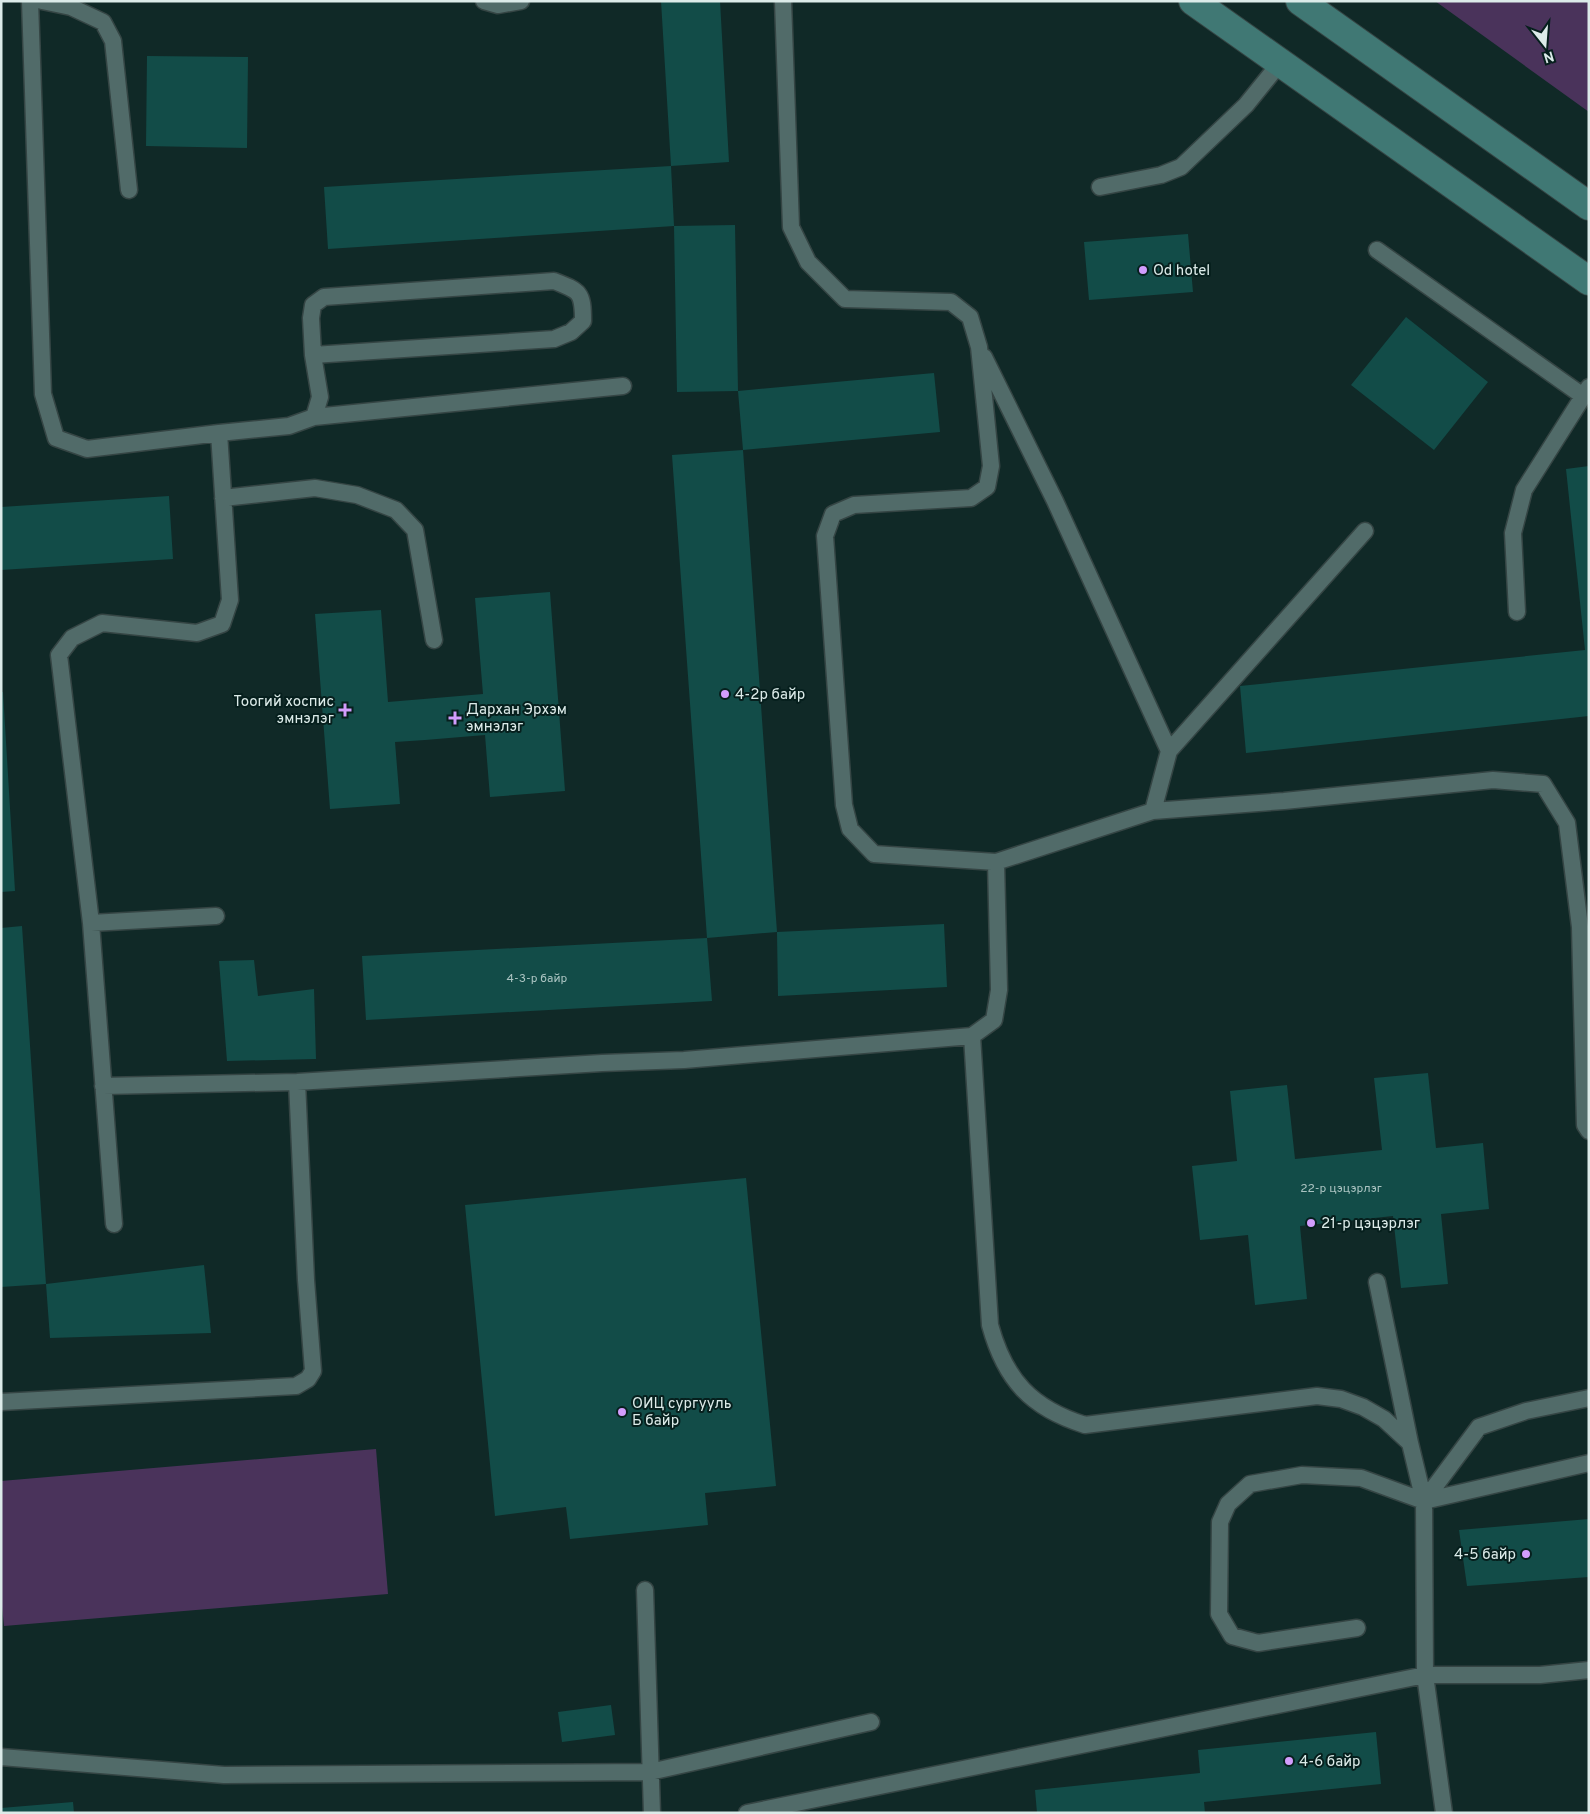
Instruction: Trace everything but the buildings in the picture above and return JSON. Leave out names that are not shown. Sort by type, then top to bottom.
[{"type":"main road","points":[[1193,1],[1589,281]]},
{"type":"main road","points":[[1300,1],[1589,206]]},
{"type":"lane","points":[[30,1],[43,394],[56,438],[88,449],[289,426],[314,417],[623,386]]},
{"type":"lane","points":[[42,1],[71,7],[103,22],[112,41],[129,190]]},
{"type":"lane","points":[[484,1],[498,5],[521,1]]},
{"type":"lane","points":[[783,1],[791,227],[808,262],[845,299],[951,302],[970,318],[979,347],[1055,501],[1169,751]]},
{"type":"lane","points":[[1100,187],[1161,175],[1181,166],[1246,105],[1280,63]]},
{"type":"lane","points":[[1377,250],[1586,392],[1524,490],[1513,533],[1517,612]]},
{"type":"lane","points":[[314,355],[554,339],[571,332],[583,321],[583,302],[576,290],[554,281],[324,297],[313,305],[310,318],[314,355],[320,397],[314,417]]},
{"type":"lane","points":[[979,347],[991,466],[987,487],[971,498],[854,506],[833,514],[825,536],[844,806],[850,829],[874,854],[996,862],[1153,811],[1293,800],[1493,780],[1544,784],[1567,823],[1580,927],[1585,1125],[1589,1131]]},
{"type":"lane","points":[[114,1224],[91,923],[59,655],[72,638],[102,623],[197,633],[222,624],[230,600],[219,433]]},
{"type":"lane","points":[[223,498],[315,488],[357,495],[396,510],[414,530],[434,640]]},
{"type":"lane","points":[[1153,811],[1169,751],[1365,531]]},
{"type":"lane","points":[[103,1086],[297,1082],[602,1063],[684,1060],[972,1036],[994,1020],[999,990],[996,862]]},
{"type":"lane","points":[[91,923],[216,916]]},
{"type":"lane","points":[[972,1036],[990,1325],[1004,1365],[1016,1383],[1031,1398],[1048,1410],[1066,1419],[1085,1425],[1317,1396],[1341,1399],[1363,1407],[1384,1419],[1410,1443]]},
{"type":"lane","points":[[1,1402],[296,1386],[308,1379],[313,1371],[306,1280],[297,1082]]},
{"type":"lane","points":[[1377,1282],[1410,1443],[1424,1501],[1425,1675],[1444,1813]]},
{"type":"lane","points":[[1424,1501],[1479,1427],[1526,1411],[1589,1398]]},
{"type":"lane","points":[[1357,1628],[1258,1643],[1232,1636],[1219,1614],[1220,1522],[1228,1504],[1250,1484],[1302,1475],[1361,1478],[1424,1501],[1589,1463]]},
{"type":"lane","points":[[645,1590],[652,1813]]},
{"type":"lane","points":[[747,1813],[1425,1675],[1540,1675],[1589,1670]]},
{"type":"lane","points":[[1,1757],[224,1775],[650,1772],[871,1722]]},
{"type":"shaded area","points":[[1435,1],[1589,1],[1589,112]]},
{"type":"shaded area","points":[[376,1449],[388,1594],[4,1626],[1,1597],[1,1481]]},
{"type":"place","name":"Od hotel","points":[[1143,270]]},
{"type":"place","name":"4-2р байр","points":[[725,694]]},
{"type":"place","name":"Тоогий хоспис эмнэлэг","points":[[345,710]]},
{"type":"place","name":"Дархан Эрхэм эмнэлэг","points":[[455,718]]},
{"type":"place","name":"21-р цэцэрлэг","points":[[1311,1223]]},
{"type":"place","name":"ОИЦ сургууль Б байр","points":[[622,1412]]},
{"type":"place","name":"4-5 байр","points":[[1526,1554]]},
{"type":"place","name":"4-6 байр","points":[[1289,1761]]}]
